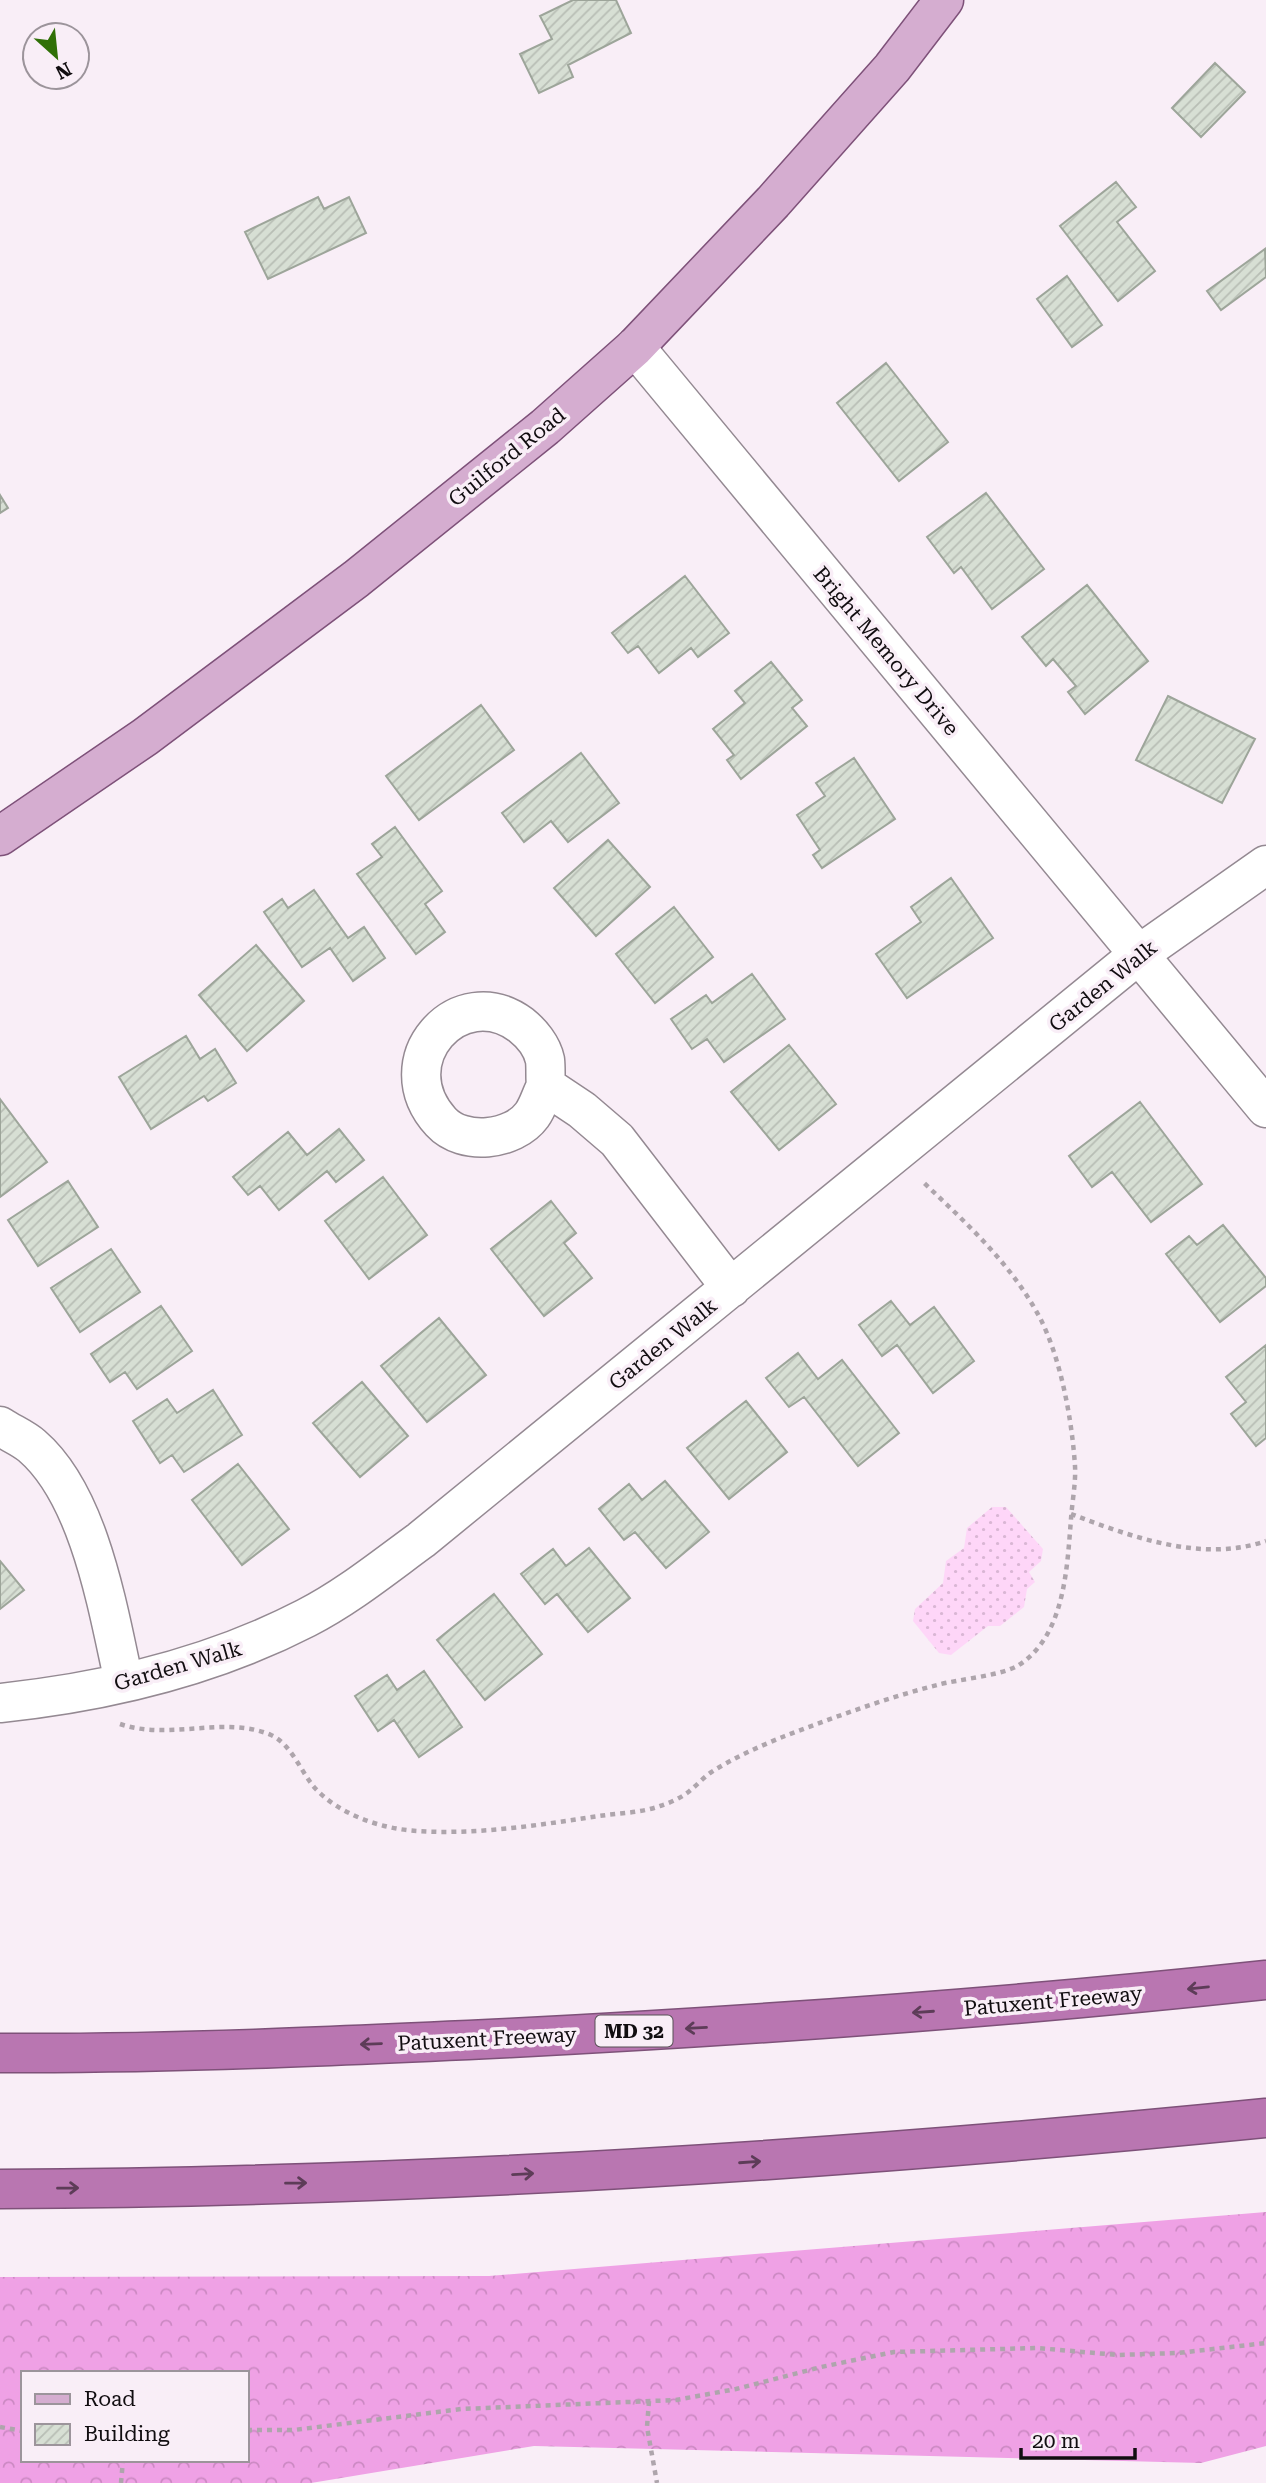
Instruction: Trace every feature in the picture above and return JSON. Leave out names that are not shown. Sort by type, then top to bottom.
[{"type":"highway","name":"Patuxent Freeway","points":[[0,2053],[63,2054],[391,2044],[725,2027],[1082,2000],[1266,1980]]},
{"type":"highway","points":[[0,2189],[396,2180],[732,2164],[1082,2136],[1266,2118]]},
{"type":"main road","name":"Guilford Road","points":[[0,836],[145,737],[356,579],[545,427],[635,347],[774,202],[892,68],[943,0]]},
{"type":"street","name":"Bright Memory Drive","points":[[635,347],[1266,1108]]},
{"type":"street","name":"Garden Walk","points":[[0,1703],[60,1696],[192,1666],[237,1650],[309,1617],[421,1540],[1138,955],[1266,865]]},
{"type":"street","points":[[545,1086],[582,1110],[617,1140],[731,1288]]},
{"type":"street","points":[[0,1426],[32,1446],[76,1506],[94,1555],[111,1685]]},
{"type":"path","points":[[111,1685],[108,1712],[120,1724],[138,1730],[179,1731],[222,1727],[256,1729],[276,1737],[296,1758],[314,1786],[331,1802],[384,1827],[417,1831],[478,1830],[535,1826],[654,1808],[685,1795],[708,1774],[761,1746],[810,1726],[938,1684],[1017,1666],[1038,1647],[1058,1614],[1067,1571],[1076,1469],[1069,1414],[1057,1364],[1041,1321],[1016,1279],[985,1243],[895,1155]]},
{"type":"path","points":[[1071,1514],[1121,1533],[1210,1550],[1251,1546],[1266,1541]]},
{"type":"path","points":[[248,2430],[294,2430],[461,2409],[676,2400],[894,2353],[1037,2348],[1118,2355],[1178,2353],[1266,2343]]},
{"type":"path","points":[[649,2401],[647,2427],[657,2483]]},
{"type":"path","points":[[0,2427],[21,2431]]},
{"type":"path","points":[[121,2483],[123,2462]]},
{"type":"shaded area","points":[[992,1507],[1006,1507],[1043,1549],[1041,1561],[1029,1572],[1035,1582],[1027,1589],[1024,1607],[1000,1626],[988,1626],[951,1655],[939,1653],[913,1621],[915,1609],[943,1583],[946,1561],[964,1548],[967,1528]]},
{"type":"green space","points":[[1266,2212],[1266,2446],[1201,2463],[534,2446],[311,2483],[0,2483],[0,2277],[489,2276]]},
{"type":"building","points":[[573,0],[616,0],[631,33],[568,65],[573,77],[539,93],[520,54],[552,39],[540,16]]},
{"type":"building","points":[[1215,63],[1245,92],[1201,137],[1172,108]]},
{"type":"building","points":[[1116,182],[1136,207],[1117,222],[1155,271],[1118,301],[1060,226]]},
{"type":"building","points":[[318,197],[324,209],[349,197],[366,233],[268,279],[245,232]]},
{"type":"building","points":[[1265,249],[1266,277],[1221,310],[1207,291]]},
{"type":"building","points":[[1067,276],[1102,325],[1072,347],[1037,299]]},
{"type":"building","points":[[886,363],[948,442],[899,481],[837,403]]},
{"type":"building","points":[[986,493],[1044,569],[992,609],[961,567],[954,573],[927,537]]},
{"type":"building","points":[[0,495],[8,508],[0,513]]},
{"type":"building","points":[[685,576],[729,633],[698,657],[691,648],[659,673],[638,646],[628,653],[612,633]]},
{"type":"building","points":[[1087,585],[1148,661],[1085,714],[1068,692],[1076,686],[1053,659],[1046,666],[1022,637]]},
{"type":"building","points":[[771,662],[802,700],[792,708],[807,726],[741,779],[727,760],[734,755],[713,729],[745,703],[735,691]]},
{"type":"building","points":[[1168,696],[1255,739],[1222,803],[1136,760]]},
{"type":"building","points":[[481,705],[514,750],[419,820],[386,776]]},
{"type":"building","points":[[581,753],[619,803],[568,842],[551,821],[524,842],[502,813]]},
{"type":"building","points":[[854,758],[895,819],[822,868],[813,855],[820,850],[797,815],[825,796],[816,783]]},
{"type":"building","points":[[395,827],[442,891],[425,904],[445,932],[416,954],[357,874],[382,857],[372,844]]},
{"type":"building","points":[[608,840],[650,887],[596,936],[554,888]]},
{"type":"building","points":[[951,878],[993,938],[907,998],[876,954],[921,922],[911,907]]},
{"type":"building","points":[[314,890],[348,938],[364,927],[385,958],[353,981],[330,948],[302,967],[264,912],[282,899],[288,908]]},
{"type":"building","points":[[674,907],[713,957],[655,1003],[616,954]]},
{"type":"building","points":[[256,945],[304,1001],[247,1051],[199,995]]},
{"type":"building","points":[[752,974],[785,1019],[724,1062],[707,1039],[692,1049],[671,1019],[706,995],[712,1003]]},
{"type":"building","points":[[186,1036],[200,1059],[215,1049],[236,1083],[208,1101],[204,1096],[151,1129],[119,1077]]},
{"type":"building","points":[[789,1045],[836,1104],[779,1150],[731,1092]]},
{"type":"building","points":[[0,1099],[47,1162],[0,1197]]},
{"type":"building","points":[[1140,1102],[1202,1184],[1151,1222],[1112,1172],[1092,1187],[1069,1156]]},
{"type":"building","points":[[339,1129],[364,1160],[336,1182],[327,1171],[279,1210],[260,1186],[248,1195],[233,1177],[288,1132],[307,1155]]},
{"type":"building","points":[[383,1177],[427,1235],[369,1279],[325,1221]]},
{"type":"building","points":[[68,1181],[98,1227],[38,1266],[8,1220]]},
{"type":"building","points":[[551,1201],[576,1233],[564,1243],[592,1278],[544,1316],[491,1249]]},
{"type":"building","points":[[1223,1225],[1266,1278],[1266,1286],[1220,1322],[1166,1254],[1189,1236],[1197,1245]]},
{"type":"building","points":[[111,1249],[140,1292],[80,1332],[51,1288]]},
{"type":"building","points":[[891,1301],[910,1325],[934,1307],[974,1361],[933,1393],[897,1345],[882,1356],[859,1325]]},
{"type":"building","points":[[161,1306],[192,1351],[137,1389],[125,1372],[110,1382],[91,1354]]},
{"type":"building","points":[[439,1318],[486,1375],[427,1422],[381,1366]]},
{"type":"building","points":[[1266,1345],[1266,1438],[1256,1446],[1231,1414],[1246,1402],[1226,1377]]},
{"type":"building","points":[[798,1353],[818,1379],[842,1360],[899,1433],[858,1466],[804,1397],[789,1407],[766,1378]]},
{"type":"building","points":[[362,1382],[408,1436],[360,1477],[313,1423]]},
{"type":"building","points":[[213,1390],[242,1435],[184,1472],[172,1455],[160,1463],[133,1421],[167,1399],[177,1413]]},
{"type":"building","points":[[746,1401],[787,1452],[729,1499],[687,1448]]},
{"type":"building","points":[[238,1464],[289,1529],[242,1565],[192,1500]]},
{"type":"building","points":[[665,1481],[709,1532],[666,1568],[635,1532],[624,1540],[599,1509],[629,1484],[642,1500]]},
{"type":"building","points":[[589,1548],[630,1598],[588,1632],[557,1594],[545,1604],[521,1574],[553,1549],[566,1566]]},
{"type":"building","points":[[0,1561],[24,1590],[0,1609]]},
{"type":"building","points":[[494,1594],[542,1654],[485,1700],[437,1640]]},
{"type":"building","points":[[424,1671],[462,1727],[419,1757],[394,1720],[378,1731],[355,1696],[387,1675],[397,1690]]}]
